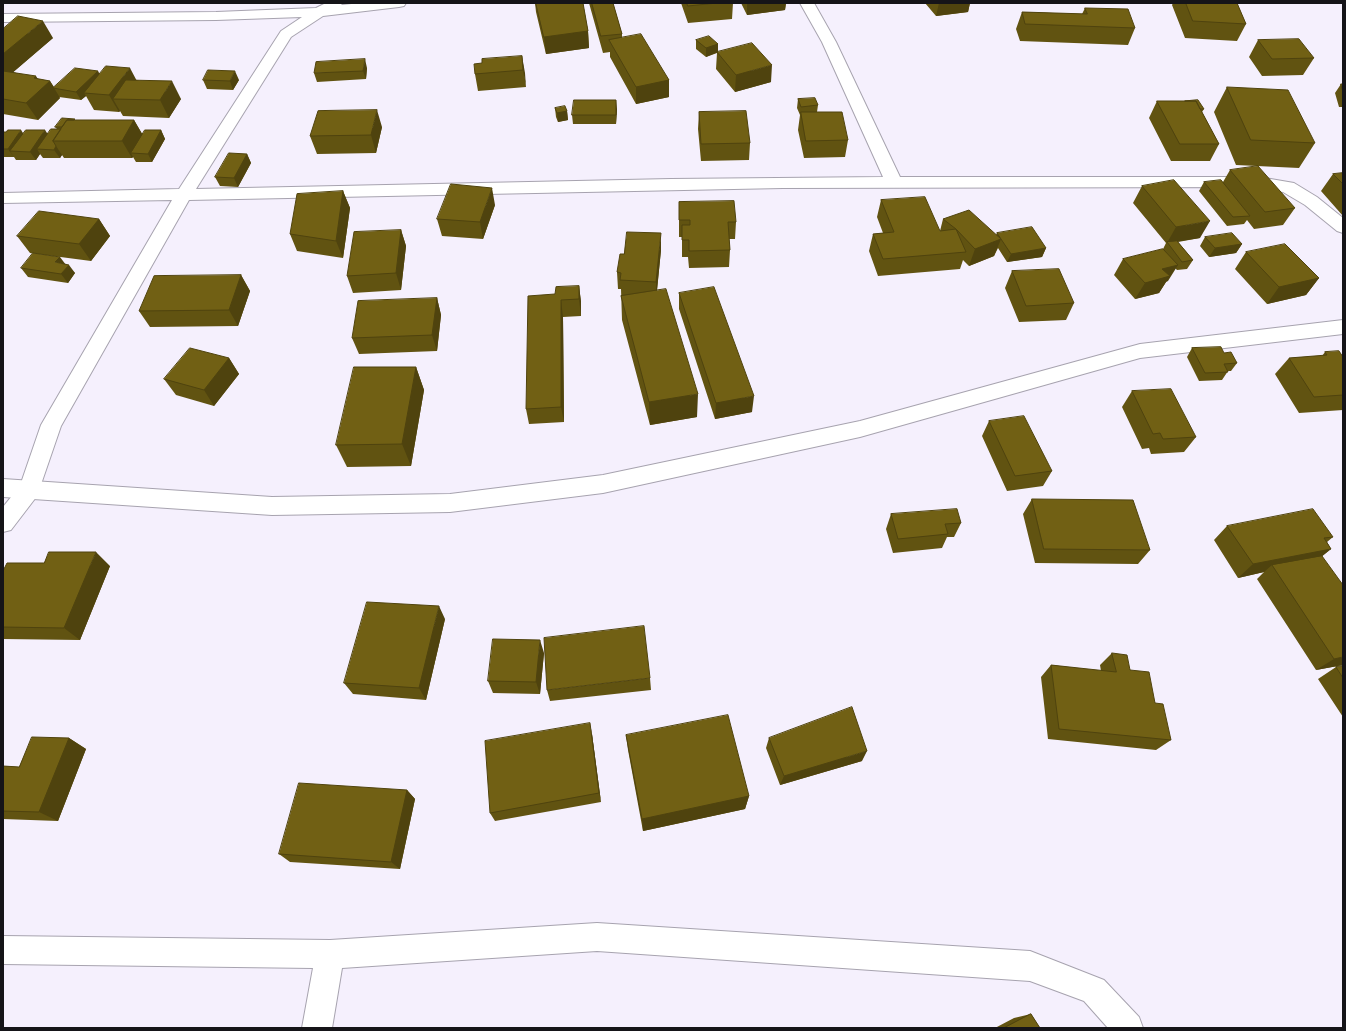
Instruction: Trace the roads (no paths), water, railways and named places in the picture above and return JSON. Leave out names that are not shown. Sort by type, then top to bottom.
[{"type":"street","points":[[3,524],[29,490],[51,425],[183,196],[262,69],[286,34],[319,12],[336,3]]},
{"type":"street","points":[[3,18],[200,16],[319,12],[399,3]]},
{"type":"street","points":[[807,3],[829,42],[894,182]]},
{"type":"street","points":[[3,198],[183,196],[767,182],[1259,182],[1288,187],[1311,201],[1343,227]]},
{"type":"street","points":[[3,488],[272,506],[450,503],[595,485],[860,428],[1140,351],[1343,327]]},
{"type":"street","points":[[3,950],[330,954],[597,938],[1030,966],[1094,990],[1128,1028]]},
{"type":"street","points":[[317,1028],[330,954]]}]
